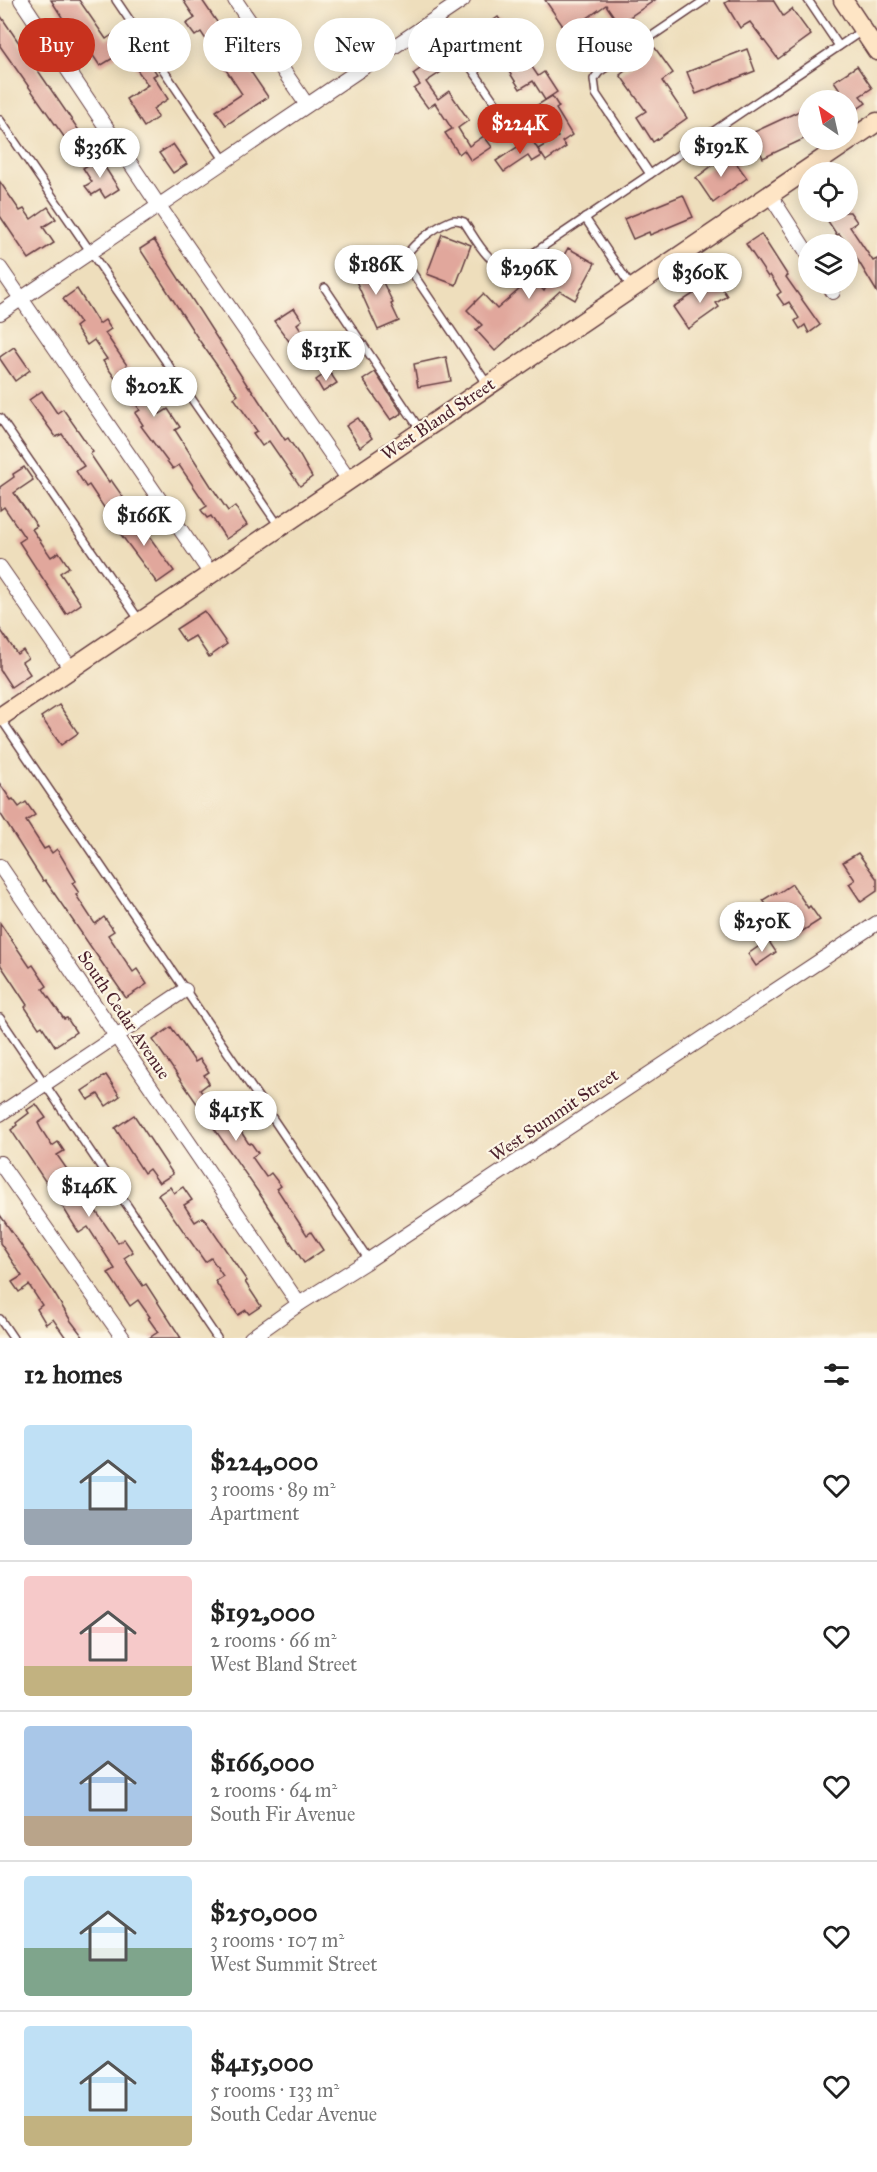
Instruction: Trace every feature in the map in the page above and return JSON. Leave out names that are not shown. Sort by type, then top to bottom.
[{"type":"street","points":[[21,0],[159,206],[349,480]]},
{"type":"street","points":[[235,0],[307,105]]},
{"type":"street","points":[[843,0],[866,31],[877,51]]},
{"type":"street","points":[[436,18],[455,2]]},
{"type":"street","points":[[0,313],[408,37]]},
{"type":"street","name":"West Bland Street","points":[[0,717],[877,122]]},
{"type":"street","points":[[770,195],[798,238]]},
{"type":"street","points":[[0,268],[211,574]]},
{"type":"street","points":[[0,567],[70,669]]},
{"type":"street","name":"South Cedar Avenue","points":[[0,866],[299,1304]]},
{"type":"street","name":"West Summit Street","points":[[251,1338],[299,1304],[877,923]]},
{"type":"street","points":[[0,1114],[185,990]]},
{"type":"street","points":[[0,1163],[123,1338]]},
{"type":"lane","points":[[116,0],[225,161]]},
{"type":"lane","points":[[650,174],[597,93],[594,79],[599,72],[705,0]]},
{"type":"lane","points":[[808,0],[839,46]]},
{"type":"lane","points":[[489,385],[405,262],[407,251],[450,221],[458,219],[464,222],[495,264],[504,268],[513,267],[839,46],[866,31]]},
{"type":"lane","points":[[474,72],[511,126]]},
{"type":"lane","points":[[0,120],[280,527]]},
{"type":"lane","points":[[585,218],[632,288]]},
{"type":"lane","points":[[325,288],[421,431]]},
{"type":"lane","points":[[0,418],[140,621]]},
{"type":"lane","points":[[0,717],[369,1260]]},
{"type":"lane","points":[[0,1018],[217,1338]]},
{"type":"lane","points":[[0,1319],[13,1338]]},
{"type":"building","points":[[51,0],[79,0],[91,18],[63,18]]},
{"type":"building","points":[[183,0],[202,0],[214,18],[203,18],[203,35],[201,32],[195,36],[191,31],[191,21],[195,18]]},
{"type":"building","points":[[545,0],[655,0],[628,18],[615,18],[606,5],[587,18],[557,18]]},
{"type":"building","points":[[730,0],[773,0],[783,16],[792,9],[811,35],[778,59],[750,22],[740,28],[725,3]]},
{"type":"building","points":[[0,15],[18,41],[18,72],[0,46]]},
{"type":"building","points":[[95,23],[107,38],[107,62],[100,66],[95,58]]},
{"type":"building","points":[[654,49],[673,73],[662,81],[687,118],[653,142],[637,117],[646,111],[620,75],[624,72],[654,72]]},
{"type":"building","points":[[747,49],[755,71],[696,94],[687,72]]},
{"type":"building","points":[[857,66],[872,88],[860,96],[866,103],[858,108],[858,90],[840,90],[834,81]]},
{"type":"building","points":[[18,72],[39,72],[80,132],[67,141]]},
{"type":"building","points":[[139,72],[156,72],[157,74],[153,76],[168,99],[153,109],[158,117],[144,127],[126,99],[148,85]]},
{"type":"building","points":[[227,72],[251,72],[268,97],[226,125],[216,111],[242,94]]},
{"type":"building","points":[[441,72],[426,82],[438,99],[449,91],[469,120],[458,128],[469,146],[484,136],[492,147],[471,161],[464,150],[459,154],[445,133],[452,129],[435,103],[428,108],[414,89],[420,85],[413,74]]},
{"type":"building","points":[[509,72],[535,72],[538,76],[544,72],[557,92],[545,100],[533,81],[520,89]]},
{"type":"building","points":[[552,96],[559,107],[556,109],[572,135],[562,142],[566,147],[546,161],[538,149],[558,137],[544,116],[538,121],[531,109]]},
{"type":"building","points":[[798,112],[798,142],[763,158],[752,133]]},
{"type":"building","points":[[531,138],[542,156],[532,162],[528,156],[504,172],[496,161]]},
{"type":"building","points":[[173,144],[187,164],[173,173],[159,153]]},
{"type":"building","points":[[729,153],[747,178],[713,203],[696,178]]},
{"type":"building","points":[[99,158],[119,189],[105,198],[100,190],[92,195],[85,186],[92,182],[83,168]]},
{"type":"building","points":[[0,182],[20,211],[24,209],[31,219],[48,207],[56,219],[43,227],[54,243],[29,259],[0,216]]},
{"type":"building","points":[[683,195],[693,217],[650,235],[649,232],[633,239],[624,219]]},
{"type":"building","points":[[829,222],[857,222],[850,227],[855,234],[836,234]]},
{"type":"building","points":[[442,234],[471,245],[456,285],[427,274]]},
{"type":"building","points":[[761,234],[788,276],[786,277],[820,325],[809,333],[805,325],[800,329],[795,321],[799,318],[789,302],[784,305],[777,295],[781,292],[746,244]]},
{"type":"building","points":[[858,239],[873,261],[877,259],[877,292],[858,261]]},
{"type":"building","points":[[154,240],[249,388],[285,440],[288,438],[300,456],[312,477],[300,486],[269,441],[262,446],[253,433],[257,431],[234,398],[238,395],[140,249]]},
{"type":"building","points":[[568,248],[595,263],[575,300],[560,291],[495,351],[476,330],[482,325],[467,310],[483,294],[497,309],[529,281],[533,285],[536,282],[544,291]]},
{"type":"building","points":[[373,262],[399,321],[378,330],[352,272]]},
{"type":"building","points":[[716,279],[727,296],[716,303],[719,307],[688,329],[673,307]]},
{"type":"building","points":[[77,289],[99,324],[105,320],[111,329],[105,333],[160,414],[168,409],[180,427],[175,430],[228,511],[235,506],[247,525],[226,539],[211,516],[207,518],[201,510],[207,506],[179,465],[173,469],[141,426],[143,425],[135,413],[140,410],[103,361],[107,359],[94,340],[87,345],[75,327],[80,323],[63,299]]},
{"type":"building","points":[[294,308],[302,320],[297,324],[310,343],[297,352],[274,321]]},
{"type":"building","points":[[14,347],[30,370],[15,381],[0,359]]},
{"type":"building","points":[[446,357],[451,381],[418,387],[414,364]]},
{"type":"building","points":[[329,371],[337,383],[323,392],[316,380]]},
{"type":"building","points":[[375,372],[402,413],[391,420],[363,380]]},
{"type":"building","points":[[42,391],[57,413],[63,409],[93,452],[90,454],[109,482],[111,480],[123,497],[105,509],[89,485],[86,487],[76,471],[84,466],[62,434],[56,437],[29,400]]},
{"type":"building","points":[[358,418],[372,438],[360,447],[346,426]]},
{"type":"building","points":[[24,467],[33,480],[14,493],[37,526],[32,529],[51,557],[59,552],[69,567],[60,573],[81,604],[66,614],[19,542],[25,538],[4,507],[0,510],[0,487]]},
{"type":"building","points":[[131,511],[174,571],[157,583],[113,524]]},
{"type":"building","points":[[204,611],[227,644],[209,657],[195,636],[185,642],[176,629]]},
{"type":"building","points":[[0,629],[17,654],[23,650],[28,658],[22,662],[30,674],[11,687],[0,670]]},
{"type":"building","points":[[59,705],[78,733],[61,745],[41,717]]},
{"type":"building","points":[[0,784],[19,807],[26,802],[35,815],[26,821],[44,849],[48,847],[52,853],[57,849],[76,881],[72,883],[79,893],[76,895],[95,924],[104,917],[114,931],[108,935],[133,972],[137,969],[147,984],[126,998],[45,880],[43,881],[0,813]]},
{"type":"building","points":[[858,853],[877,879],[877,891],[861,902],[849,884],[855,880],[843,862]]},
{"type":"building","points":[[792,884],[808,908],[810,906],[820,920],[798,934],[785,916],[777,921],[763,900]]},
{"type":"building","points":[[0,923],[30,967],[33,965],[47,986],[43,989],[76,1032],[55,1046],[42,1026],[39,1028],[0,964]]},
{"type":"building","points":[[768,940],[776,952],[756,966],[748,954]]},
{"type":"building","points":[[171,1027],[195,1062],[200,1059],[209,1072],[204,1075],[209,1083],[200,1090],[210,1104],[222,1096],[230,1107],[226,1109],[249,1144],[251,1143],[258,1153],[252,1157],[266,1177],[271,1173],[281,1186],[277,1189],[307,1235],[311,1232],[323,1250],[304,1263],[263,1199],[153,1040]]},
{"type":"building","points":[[106,1075],[120,1096],[106,1106],[98,1094],[88,1100],[82,1091]]},
{"type":"building","points":[[36,1104],[46,1118],[38,1123],[41,1129],[52,1146],[58,1142],[64,1151],[57,1155],[118,1243],[124,1239],[133,1252],[124,1258],[143,1286],[146,1284],[181,1338],[149,1338],[158,1332],[148,1318],[150,1317],[138,1300],[130,1306],[108,1273],[115,1269],[88,1227],[79,1233],[59,1201],[65,1197],[53,1180],[47,1184],[11,1130],[29,1113],[27,1110]]},
{"type":"building","points":[[134,1115],[173,1174],[159,1183],[149,1169],[144,1173],[115,1128]]},
{"type":"building","points":[[170,1187],[174,1193],[183,1187],[192,1200],[184,1205],[195,1222],[203,1217],[247,1281],[245,1282],[261,1306],[249,1314],[246,1310],[238,1315],[215,1281],[223,1276],[211,1258],[205,1262],[158,1195]]},
{"type":"building","points":[[0,1215],[84,1338],[66,1338],[53,1319],[46,1324],[37,1309],[42,1305],[29,1285],[19,1292],[12,1282],[22,1276],[0,1243]]}]
